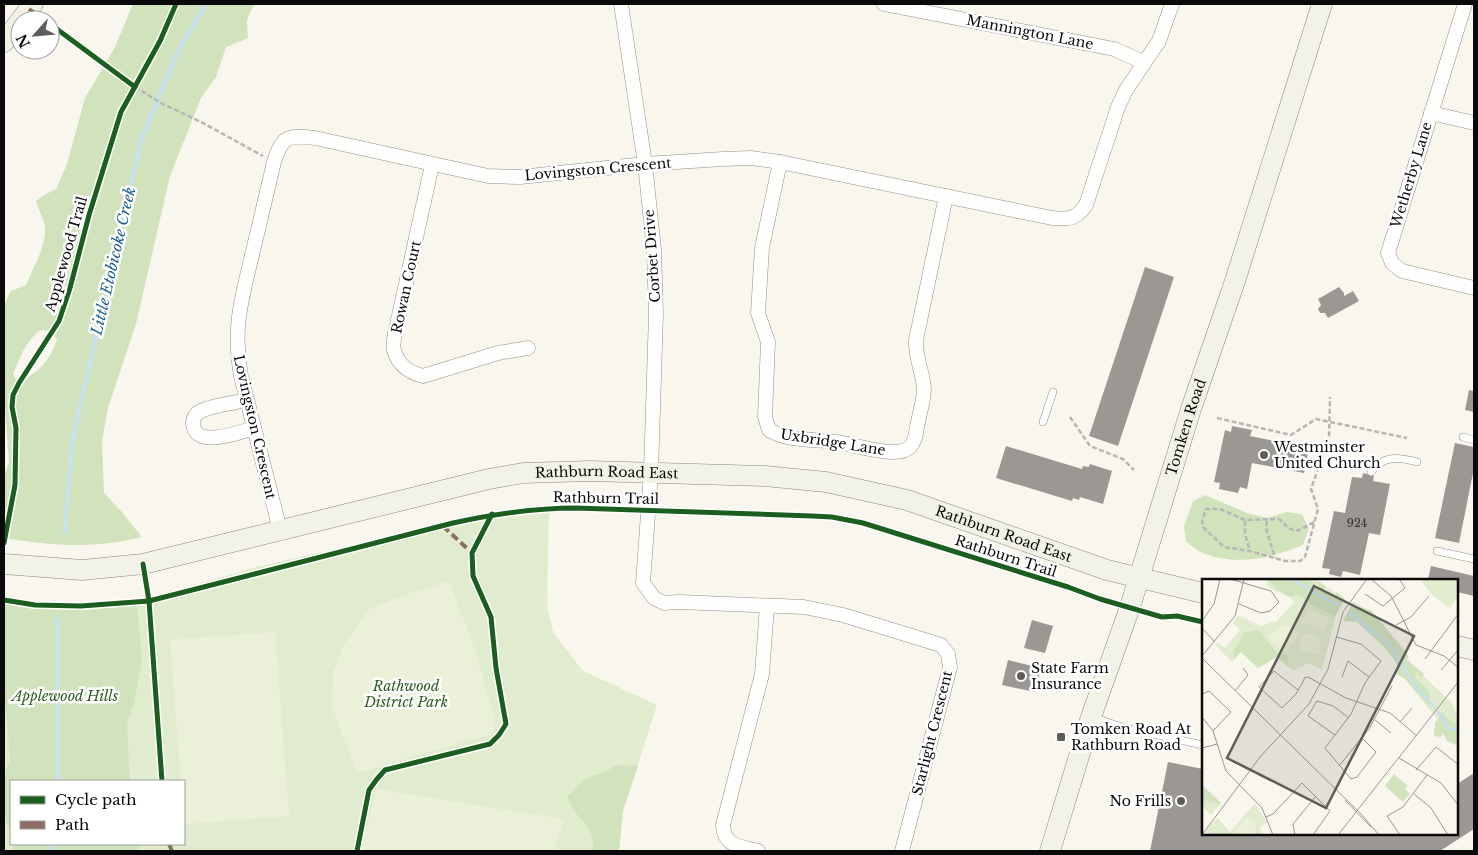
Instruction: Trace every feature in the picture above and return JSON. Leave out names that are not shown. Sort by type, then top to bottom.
[{"type":"street","name":"Corbet Drive","points":[[621,4],[645,164],[654,250],[656,313],[648,510]]},
{"type":"street","name":"Mannington Lane","points":[[884,4],[1114,49],[1143,62]]},
{"type":"street","name":"Lovingston Crescent","points":[[280,530],[247,400],[236,345],[238,318],[274,162],[279,146],[286,138],[296,135],[315,138],[488,176],[520,177],[645,164],[751,158],[780,162],[1052,218],[1072,219],[1080,214],[1086,205],[1118,107],[1143,62],[1160,41],[1172,4]]},
{"type":"street","name":"Tomken Road","points":[[1050,851],[1091,717],[1130,608],[1191,409],[1235,281],[1322,4]]},
{"type":"street","name":"Wetherby Lane","points":[[1465,4],[1388,253],[1392,263],[1402,272],[1474,288]]},
{"type":"street","points":[[1431,113],[1474,123]]},
{"type":"street","name":"Uxbridge Lane","points":[[780,162],[762,248],[758,313],[768,342],[765,417],[769,430],[781,437],[836,442],[890,452],[900,452],[909,448],[914,440],[924,391],[916,352],[916,340],[946,196]]},
{"type":"street","name":"Rowan Court","points":[[432,164],[393,348],[402,365],[410,373],[422,376],[498,353],[528,348]]},
{"type":"street","points":[[247,400],[202,410],[195,416],[193,425],[196,433],[208,439],[254,428]]},
{"type":"street","name":"Rathburn Road East","points":[[4,564],[82,570],[143,564],[489,479],[524,474],[590,471],[651,472],[765,476],[826,482],[856,488],[907,500],[1108,570],[1202,593]]},
{"type":"street","name":"Starlight Crescent","points":[[648,510],[643,583],[654,598],[664,603],[804,607],[843,615],[922,638],[941,645],[948,654],[950,667],[946,685],[902,851]]},
{"type":"street","points":[[758,851],[736,846],[727,840],[723,833],[722,825],[762,674],[766,606]]},
{"type":"street","points":[[1458,646],[1474,650]]},
{"type":"lane","points":[[1043,422],[1053,392]]},
{"type":"lane","points":[[1463,437],[1474,440]]},
{"type":"lane","points":[[1371,472],[1377,464],[1384,460],[1406,459],[1417,462]]},
{"type":"lane","points":[[1438,551],[1474,559]]},
{"type":"lane","points":[[1091,717],[1124,728],[1202,745]]},
{"type":"path","points":[[130,95],[137,88],[139,79]]},
{"type":"path","points":[[137,88],[274,162]]},
{"type":"path","points":[[1314,522],[1298,531],[1291,531],[1279,519],[1267,521],[1245,520],[1220,509],[1206,509],[1202,522],[1203,527],[1224,547],[1250,551],[1285,561],[1300,561],[1305,557],[1318,508],[1311,489],[1329,438],[1330,397]]},
{"type":"path","points":[[1070,417],[1090,446],[1123,459],[1134,470]]},
{"type":"path","points":[[1217,418],[1291,435],[1316,420],[1407,438]]},
{"type":"path","points":[[1245,520],[1245,534],[1250,551]]},
{"type":"path","points":[[1267,521],[1266,528],[1275,558]]},
{"type":"green space","points":[[133,4],[254,4],[247,20],[248,38],[226,47],[216,77],[201,98],[170,176],[136,324],[108,408],[102,441],[104,493],[142,537],[90,545],[39,543],[4,538],[4,477],[9,462],[4,406],[4,305],[11,291],[26,285],[45,235],[44,222],[36,201],[56,189],[67,164],[85,98],[115,47]],"holes":[[[40,330],[50,331],[57,339],[51,353],[37,371],[17,381],[13,374],[27,344]]]},
{"type":"green space","points":[[1205,495],[1247,513],[1267,518],[1287,512],[1302,514],[1309,529],[1303,545],[1279,554],[1255,559],[1217,558],[1203,553],[1186,542],[1184,526],[1193,501]]},
{"type":"green space","name":"Rathwood District Park","points":[[549,513],[547,604],[553,632],[583,671],[657,705],[623,811],[619,851],[4,851],[4,604],[36,608],[87,610],[125,606],[256,567],[474,517]]},
{"type":"green space","points":[[449,581],[476,653],[496,724],[492,734],[357,773],[332,707],[333,673],[345,643],[368,610],[398,597]]},
{"type":"green space","name":"Applewood Hills","points":[[4,604],[36,608],[87,610],[137,605],[142,661],[134,703],[127,725],[130,780],[10,780],[10,832],[4,817],[4,773],[10,761],[4,700]]},
{"type":"green space","points":[[275,632],[289,816],[185,824],[185,780],[181,780],[170,640]]},
{"type":"green space","points":[[616,765],[638,766],[623,811],[619,851],[593,851],[590,832],[572,807],[568,796],[586,778],[604,773]]},
{"type":"green space","points":[[376,789],[564,819],[554,851],[361,851]]},
{"type":"green space","points":[[13,845],[140,845],[137,851],[13,851]]},
{"type":"building","points":[[1145,267],[1174,277],[1118,446],[1089,436]]},
{"type":"building","points":[[1339,287],[1344,296],[1353,291],[1359,301],[1328,318],[1325,313],[1320,313],[1318,309],[1321,305],[1318,299]]},
{"type":"building","points":[[1469,390],[1474,391],[1474,412],[1465,410]]},
{"type":"building","name":"Westminster United Church","points":[[1232,426],[1252,430],[1250,436],[1309,448],[1304,473],[1252,463],[1247,489],[1240,487],[1238,493],[1219,489],[1220,483],[1214,482],[1225,430],[1231,432]]},
{"type":"building","points":[[1455,443],[1474,447],[1474,468],[1459,543],[1435,538]]},
{"type":"building","points":[[1006,446],[1082,469],[1083,466],[1089,467],[1090,464],[1112,471],[1103,504],[1080,497],[1079,500],[1073,498],[1072,501],[996,478]]},
{"type":"building","points":[[1363,473],[1374,476],[1373,481],[1390,484],[1380,535],[1369,533],[1360,575],[1343,571],[1341,577],[1329,574],[1330,569],[1322,568],[1334,511],[1345,513],[1352,477],[1362,478]]},
{"type":"building","points":[[1431,566],[1474,576],[1474,596],[1458,592],[1458,579],[1428,579]]},
{"type":"building","points":[[1032,620],[1053,626],[1045,653],[1024,648]]},
{"type":"building","name":"State Farm Insurance","points":[[1008,660],[1041,668],[1035,692],[1002,685]]},
{"type":"building","name":"No Frills","points":[[1168,762],[1202,769],[1202,835],[1458,835],[1458,783],[1474,773],[1474,829],[1440,851],[1150,851]]},
{"type":"waterway","name":"Little Etobicoke Creek","points":[[65,532],[72,441],[141,140],[179,49],[206,4]]},
{"type":"waterway","name":"Little Etobicoke Creek","points":[[57,619],[58,780]]},
{"type":"waterway","name":"Little Etobicoke Creek","points":[[52,851],[53,845]]},
{"type":"marked path","points":[[443,526],[472,553]]},
{"type":"marked path","points":[[169,845],[172,851]]},
{"type":"cycle path","name":"Applewood Trail","points":[[4,543],[15,485],[16,428],[12,407],[13,395],[59,321],[121,112],[160,41],[176,4]]},
{"type":"cycle path","points":[[60,31],[135,87]]},
{"type":"cycle path","name":"Rathburn Trail","points":[[4,600],[35,605],[81,606],[149,601],[453,523],[514,512],[576,508],[832,517],[863,523],[1162,617],[1177,616],[1202,622]]},
{"type":"cycle path","points":[[357,851],[369,790],[385,770],[490,744],[506,724],[496,668],[491,617],[473,576],[472,553],[492,514]]},
{"type":"cycle path","points":[[143,564],[149,601],[162,780]]},
{"type":"place","name":"Westminster United Church","points":[[1264,455]]},
{"type":"place","name":"State Farm Insurance","points":[[1021,676]]},
{"type":"place","name":"Tomken Road At Rathburn Road","points":[[1061,737]]},
{"type":"place","name":"No Frills","points":[[1181,801]]}]
